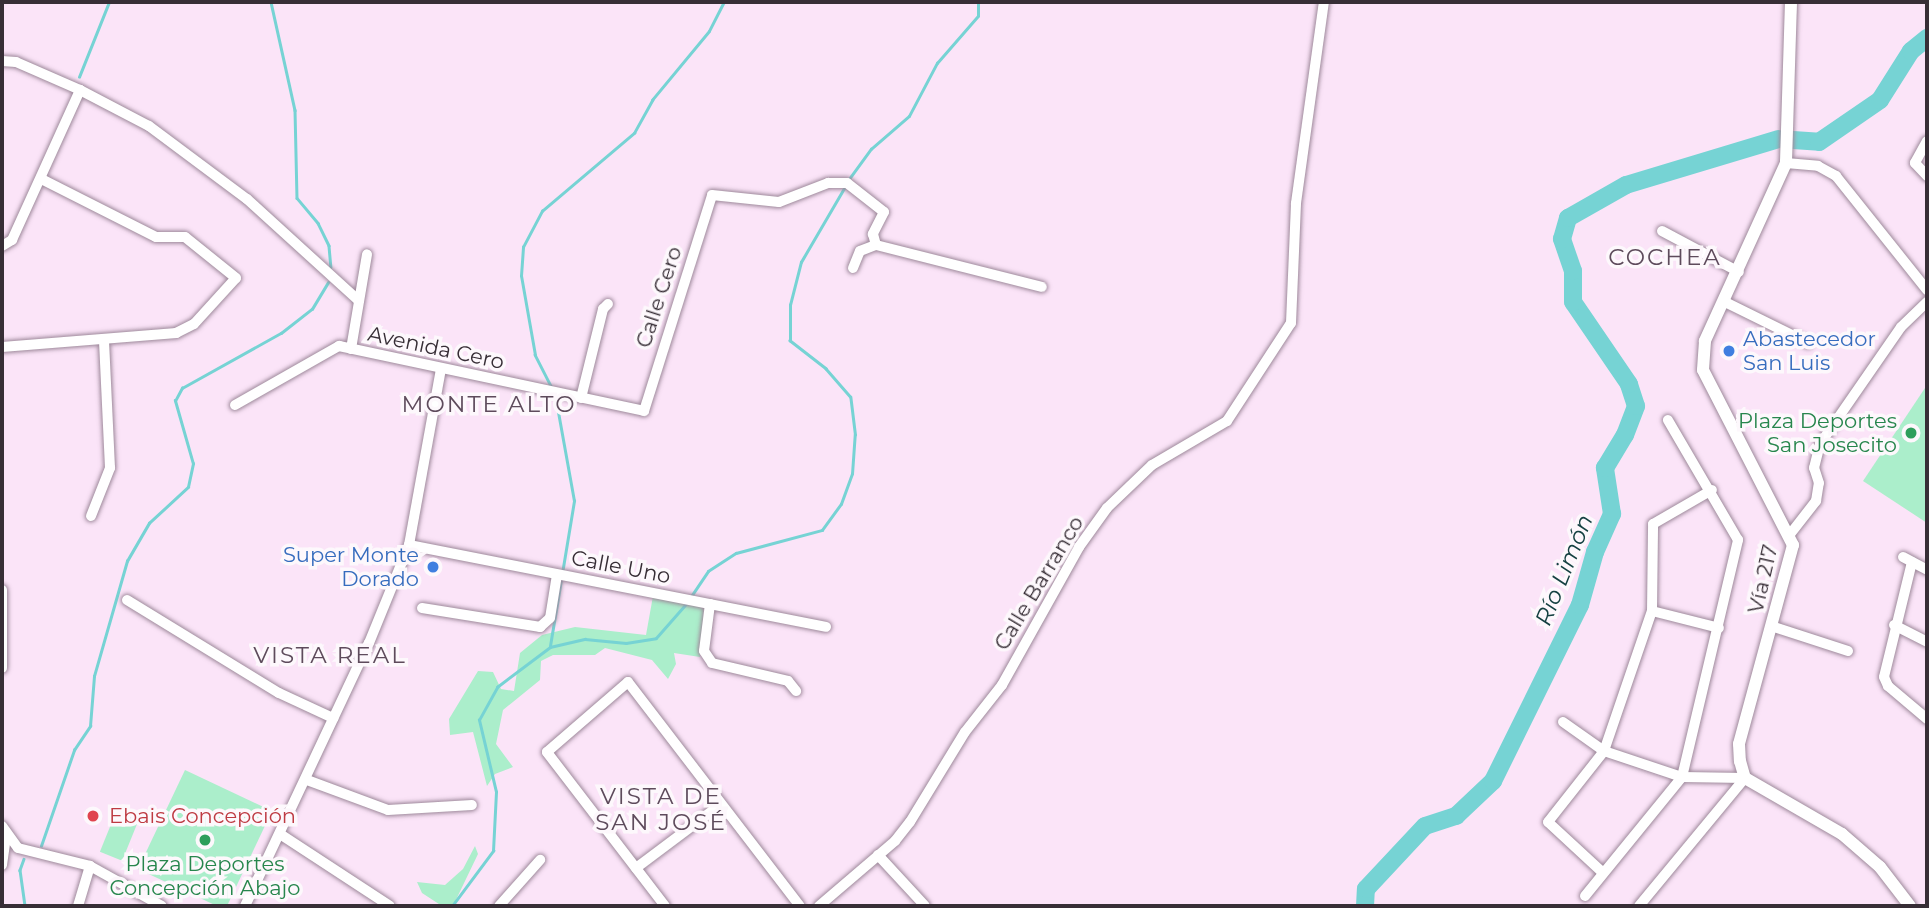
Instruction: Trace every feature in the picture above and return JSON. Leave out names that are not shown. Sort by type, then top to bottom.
[{"type":"main road","name":"Vía 217","points":[[1745,778],[1739,744],[1793,545],[1791,533],[1703,370],[1705,341],[1786,163],[1791,2]]},
{"type":"main road","points":[[1745,778],[1842,834],[1880,867],[1910,906]]},
{"type":"street","name":"Calle Barranco","points":[[819,906],[878,855],[910,822],[965,732],[1002,685],[1079,547],[1107,508],[1153,465],[1227,421],[1291,323],[1296,203],[1324,2]]},
{"type":"street","points":[[2,61],[16,62],[80,90],[149,126],[205,164],[359,301]]},
{"type":"street","points":[[2,246],[12,240],[80,90]]},
{"type":"street","points":[[1927,141],[1915,163],[1927,176]]},
{"type":"street","points":[[1786,163],[1829,170],[1927,289]]},
{"type":"street","points":[[2,347],[185,330],[236,278],[185,237],[156,237],[41,179]]},
{"type":"street","name":"Calle Cero","points":[[643,411],[712,195],[779,202],[828,183],[847,183],[884,212],[873,234],[876,245]]},
{"type":"street","points":[[1662,230],[1738,272]]},
{"type":"street","points":[[853,268],[860,251],[876,245],[1042,287]]},
{"type":"street","points":[[351,349],[367,254]]},
{"type":"street","points":[[1723,301],[1808,343]]},
{"type":"street","points":[[1791,533],[1816,501],[1819,483],[1814,468],[1820,444],[1901,327],[1927,302]]},
{"type":"street","points":[[581,398],[603,309],[608,304]]},
{"type":"street","points":[[91,516],[110,468],[104,339]]},
{"type":"street","name":"Avenida Cero","points":[[235,405],[330,348],[351,349],[643,411]]},
{"type":"street","points":[[246,906],[307,779],[409,545],[441,369]]},
{"type":"street","points":[[1585,896],[1601,871],[1682,777],[1719,628],[1738,536],[1668,420]]},
{"type":"street","points":[[1601,871],[1548,822],[1604,751],[1652,611],[1653,524],[1712,490]]},
{"type":"street","name":"Calle Uno","points":[[409,545],[826,627]]},
{"type":"street","points":[[1927,570],[1907,559],[1884,677],[1888,686],[1927,719]]},
{"type":"street","points":[[422,608],[540,627],[550,618],[557,575]]},
{"type":"street","points":[[2,590],[2,668]]},
{"type":"street","points":[[127,600],[279,693],[334,719]]},
{"type":"street","points":[[710,604],[704,651],[712,663],[788,681],[796,691]]},
{"type":"street","points":[[1652,611],[1719,628]]},
{"type":"street","points":[[1894,625],[1927,642]]},
{"type":"street","points":[[1772,626],[1848,651]]},
{"type":"street","points":[[665,906],[547,752],[628,682],[800,906]]},
{"type":"street","points":[[1563,722],[1604,751],[1682,777],[1745,778]]},
{"type":"street","points":[[1639,906],[1745,778]]},
{"type":"street","points":[[307,779],[388,810],[472,805]]},
{"type":"street","points":[[636,868],[720,805]]},
{"type":"street","points":[[2,826],[6,838],[2,865]]},
{"type":"street","points":[[280,834],[390,906]]},
{"type":"street","points":[[6,838],[18,848],[90,866],[162,906]]},
{"type":"street","points":[[878,855],[925,906]]},
{"type":"street","points":[[499,906],[540,860]]},
{"type":"street","points":[[78,906],[90,866]]},
{"type":"green space","name":"Plaza Deportes San Josecito","points":[[1927,385],[1927,523],[1863,481]]},
{"type":"green space","points":[[653,596],[704,608],[700,657],[674,653],[676,664],[668,679],[652,660],[605,648],[595,655],[553,655],[541,661],[540,680],[503,710],[496,744],[513,767],[495,774],[487,786],[473,732],[450,735],[449,719],[478,671],[493,672],[501,689],[514,691],[520,653],[542,635],[575,627],[646,635]]},
{"type":"green space","name":"Plaza Deportes Concepción Abajo","points":[[185,770],[272,811],[227,906],[217,906],[138,869]]},
{"type":"green space","points":[[116,812],[138,821],[122,861],[100,852]]},
{"type":"green space","points":[[475,846],[478,854],[453,906],[442,906],[422,893],[417,882],[445,885],[463,869]]},
{"type":"waterway","points":[[79,77],[109,2]]},
{"type":"waterway","points":[[271,2],[295,110],[297,198],[318,223],[329,246],[331,267]]},
{"type":"waterway","points":[[552,389],[535,355],[521,276],[523,247],[542,211],[634,133],[652,100],[709,31],[724,2]]},
{"type":"waterway","points":[[849,179],[871,149],[909,116],[937,63],[978,16],[978,2]]},
{"type":"waterway","name":"Río Limón","points":[[1793,140],[1819,142],[1880,100],[1911,51],[1927,38]]},
{"type":"waterway","name":"Río Limón","points":[[1365,906],[1366,889],[1425,826],[1456,816],[1493,781],[1580,605],[1595,552],[1612,514],[1605,468],[1625,435],[1636,406],[1629,384],[1573,302],[1573,271],[1562,239],[1568,218],[1626,185],[1778,139]]},
{"type":"waterway","points":[[690,598],[708,571],[736,553],[822,530],[841,504],[852,474],[855,435],[850,397],[826,369],[790,341],[790,305],[801,262],[846,185]]},
{"type":"waterway","points":[[41,846],[74,750],[90,726],[94,676],[127,561],[149,523],[188,487],[193,464],[175,401],[182,388],[281,333],[312,309],[328,282]]},
{"type":"waterway","points":[[550,646],[574,501],[555,395]]},
{"type":"waterway","points":[[452,906],[493,851],[496,792],[479,720],[497,687],[550,647],[585,639],[626,643],[656,638],[686,604]]},
{"type":"waterway","points":[[24,859],[20,870],[25,906]]},
{"type":"place","name":"Abastecedor San Luis","points":[[1729,351]]},
{"type":"place","name":"Plaza Deportes San Josecito","points":[[1911,433]]},
{"type":"place","name":"Super Monte Dorado","points":[[433,567]]},
{"type":"place","name":"Ebais Concepción","points":[[93,816]]},
{"type":"place","name":"Plaza Deportes Concepción Abajo","points":[[205,840]]},
{"type":"district","name":"COCHEA","points":[[1665,257]]},
{"type":"district","name":"MONTE ALTO","points":[[489,404]]},
{"type":"district","name":"VISTA REAL","points":[[330,655]]},
{"type":"district","name":"VISTA DE SAN JOSÉ","points":[[661,809]]}]
